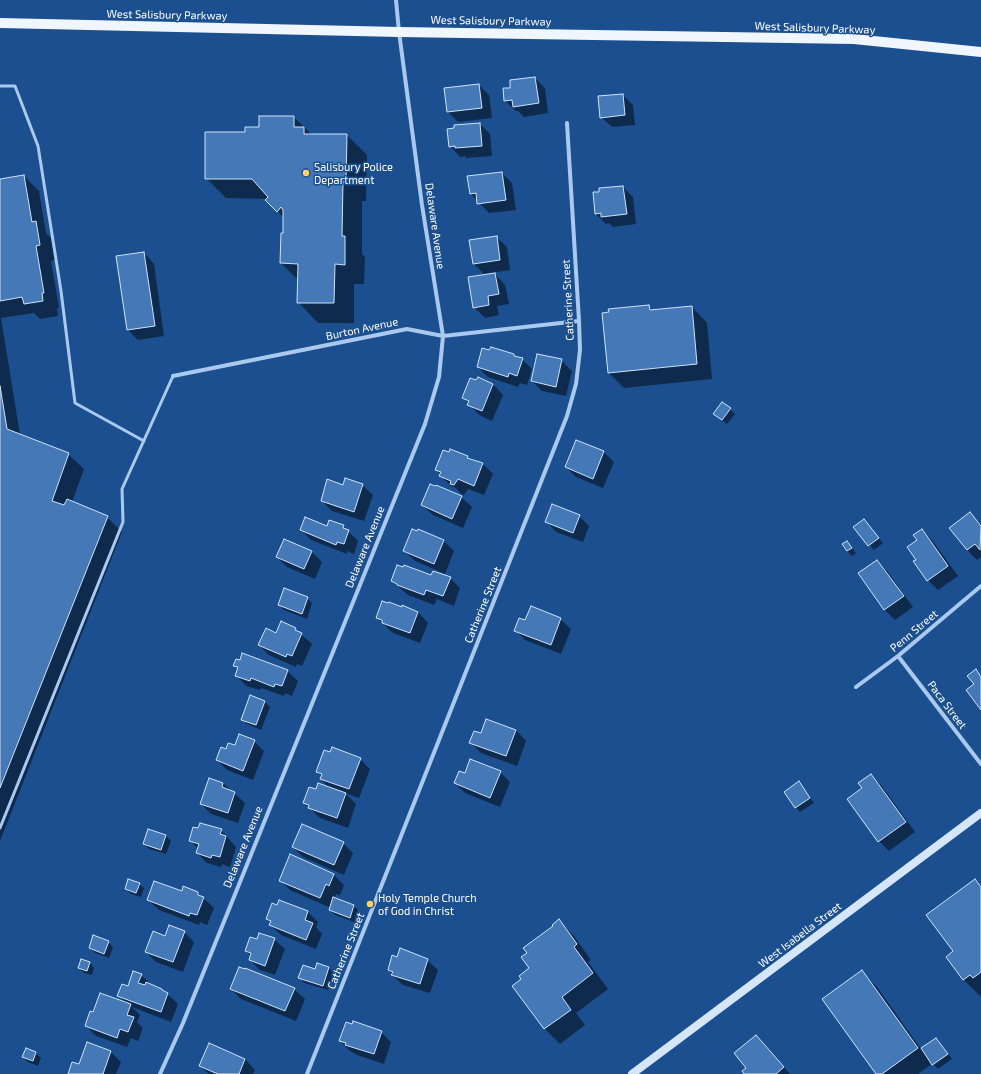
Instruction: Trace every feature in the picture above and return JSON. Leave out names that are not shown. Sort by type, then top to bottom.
[{"type":"main road","name":"West Salisbury Parkway","points":[[0,23],[399,32],[854,39],[981,52]]},
{"type":"street","name":"Delaware Avenue","points":[[160,1074],[183,1023],[425,424],[439,377],[442,336],[422,205],[396,0]]},
{"type":"street","name":"Catherine Street","points":[[307,1074],[567,416],[576,384],[580,350],[579,321],[566,123]]},
{"type":"street","name":"Burton Avenue","points":[[173,376],[407,328],[442,336],[579,321]]},
{"type":"street","name":"Penn Street","points":[[856,687],[898,656],[981,586]]},
{"type":"street","name":"Paca Street","points":[[898,656],[981,764]]},
{"type":"street","name":"West Isabella Street","points":[[632,1074],[981,813]]},
{"type":"lane","points":[[0,86],[15,86],[38,146],[61,291],[75,403],[144,441]]},
{"type":"lane","points":[[0,828],[123,522],[122,488],[173,376]]},
{"type":"building","points":[[535,77],[539,103],[513,107],[512,100],[504,101],[503,88],[510,88],[510,80]]},
{"type":"building","points":[[479,84],[482,108],[447,112],[444,88]]},
{"type":"building","points":[[623,94],[625,115],[600,118],[598,96]]},
{"type":"building","points":[[259,116],[294,116],[294,127],[304,127],[304,134],[347,134],[346,182],[343,182],[342,236],[345,236],[345,265],[335,264],[334,303],[297,303],[298,264],[280,263],[281,233],[283,233],[283,210],[281,207],[277,212],[265,200],[268,197],[252,179],[205,179],[205,132],[245,132],[245,127],[259,127]]},
{"type":"building","points":[[480,123],[482,146],[449,147],[447,129],[454,128],[454,125]]},
{"type":"building","points":[[502,172],[506,200],[477,204],[476,193],[470,194],[467,176]]},
{"type":"building","points":[[24,175],[32,222],[36,221],[40,245],[36,246],[44,293],[42,293],[43,301],[24,304],[22,297],[0,301],[0,179]]},
{"type":"building","points":[[623,186],[627,214],[601,217],[601,213],[595,214],[593,192],[599,192],[599,188]]},
{"type":"building","points":[[497,236],[500,260],[473,264],[469,240]]},
{"type":"building","points":[[144,252],[155,326],[127,330],[116,256]]},
{"type":"building","points":[[495,273],[499,294],[488,296],[489,305],[473,308],[468,277]]},
{"type":"building","points":[[649,305],[650,310],[692,306],[697,364],[608,373],[602,313],[609,312],[608,309]]},
{"type":"building","points":[[491,347],[523,358],[517,376],[509,373],[508,377],[477,367],[482,348],[489,350]]},
{"type":"building","points":[[537,354],[562,359],[556,387],[531,381]]},
{"type":"building","points":[[478,377],[493,384],[482,411],[467,405],[469,401],[462,398],[470,378],[476,380]]},
{"type":"building","points":[[0,386],[7,429],[69,453],[52,501],[64,505],[67,499],[108,516],[0,788]]},
{"type":"building","points":[[722,402],[731,408],[722,420],[713,414]]},
{"type":"building","points":[[576,440],[604,451],[593,479],[565,467]]},
{"type":"building","points":[[450,449],[468,456],[467,458],[483,463],[474,486],[458,479],[454,485],[450,484],[451,481],[439,476],[441,472],[435,470],[443,450],[449,452]]},
{"type":"building","points":[[345,478],[363,484],[354,512],[321,501],[327,479],[343,485]]},
{"type":"building","points":[[430,484],[462,496],[452,519],[421,505]]},
{"type":"building","points":[[552,504],[580,515],[573,533],[545,522]]},
{"type":"building","points":[[970,512],[981,526],[980,550],[975,544],[967,550],[949,528]]},
{"type":"building","points":[[305,517],[327,526],[329,520],[344,525],[343,528],[349,530],[344,544],[337,542],[336,545],[300,530]]},
{"type":"building","points":[[864,519],[879,538],[868,546],[853,527]]},
{"type":"building","points":[[412,529],[417,531],[418,529],[444,540],[434,564],[403,551]]},
{"type":"building","points":[[922,529],[948,566],[927,581],[913,561],[916,560],[907,547],[917,540],[913,535]]},
{"type":"building","points":[[284,539],[312,551],[304,569],[276,557]]},
{"type":"building","points":[[847,541],[852,548],[847,551],[842,544]]},
{"type":"building","points":[[877,560],[904,596],[884,610],[858,573]]},
{"type":"building","points":[[397,565],[403,567],[404,565],[431,575],[433,571],[451,577],[443,596],[426,590],[424,595],[397,585],[391,581]]},
{"type":"building","points":[[284,588],[308,597],[302,614],[278,605]]},
{"type":"building","points":[[382,601],[402,607],[402,605],[418,612],[410,633],[382,623],[382,620],[376,618]]},
{"type":"building","points":[[531,606],[561,618],[551,645],[514,631],[519,618],[525,620]]},
{"type":"building","points":[[281,621],[296,628],[295,630],[302,633],[292,656],[287,654],[286,657],[258,645],[266,628],[276,633]]},
{"type":"building","points":[[242,653],[288,670],[282,686],[275,684],[274,687],[251,678],[250,681],[235,676],[238,667],[233,666],[236,659],[240,660]]},
{"type":"building","points":[[976,669],[981,677],[981,710],[966,690],[974,684],[967,676]]},
{"type":"building","points":[[250,695],[265,701],[256,725],[241,720]]},
{"type":"building","points":[[486,719],[516,730],[506,756],[469,743],[474,731],[481,733]]},
{"type":"building","points":[[239,734],[255,740],[243,771],[216,760],[221,747],[226,749],[228,743],[235,745]]},
{"type":"building","points":[[332,747],[361,758],[349,789],[320,779],[322,774],[316,772],[324,750],[330,752]]},
{"type":"building","points":[[470,759],[501,771],[490,798],[454,783],[459,771],[465,773]]},
{"type":"building","points":[[871,774],[906,822],[878,842],[847,799],[862,788],[858,783]]},
{"type":"building","points":[[209,778],[223,783],[222,787],[235,792],[228,813],[200,804]]},
{"type":"building","points":[[799,781],[810,798],[795,808],[784,792]]},
{"type":"building","points":[[318,783],[346,793],[337,818],[308,808],[309,805],[303,803],[309,787],[316,789]]},
{"type":"building","points":[[200,823],[222,829],[220,834],[226,836],[220,857],[212,855],[211,858],[196,853],[199,844],[189,841],[193,827],[198,828]]},
{"type":"building","points":[[302,824],[344,842],[334,865],[292,847]]},
{"type":"building","points":[[148,829],[166,835],[161,850],[143,844]]},
{"type":"building","points":[[290,854],[334,874],[329,886],[326,884],[320,898],[279,881]]},
{"type":"building","points":[[128,879],[140,883],[136,893],[125,889]]},
{"type":"building","points":[[975,879],[981,887],[981,972],[973,978],[970,975],[963,980],[946,957],[953,951],[926,915]]},
{"type":"building","points":[[154,881],[182,891],[183,886],[198,892],[198,895],[204,897],[197,915],[190,913],[189,916],[147,900]]},
{"type":"building","points":[[333,897],[354,905],[350,918],[329,910]]},
{"type":"building","points":[[279,900],[308,911],[305,920],[313,923],[306,940],[269,925],[271,921],[266,919],[272,903],[277,905]]},
{"type":"building","points":[[559,919],[577,944],[574,947],[593,973],[562,997],[571,1010],[544,1029],[512,986],[521,979],[519,976],[529,968],[521,957],[527,953],[523,948],[553,926],[552,925]]},
{"type":"building","points":[[169,925],[185,931],[173,962],[145,952],[153,931],[165,936]]},
{"type":"building","points":[[259,933],[275,938],[265,966],[249,960],[251,953],[245,951],[250,937],[257,939]]},
{"type":"building","points":[[93,935],[109,941],[104,954],[89,948]]},
{"type":"building","points":[[400,948],[428,959],[420,984],[391,975],[393,972],[388,970],[392,955],[397,957]]},
{"type":"building","points":[[81,959],[90,962],[87,971],[78,968]]},
{"type":"building","points":[[317,963],[329,967],[323,986],[298,978],[303,965],[315,969]]},
{"type":"building","points":[[239,967],[295,988],[285,1011],[230,989]]},
{"type":"building","points":[[862,970],[918,1048],[882,1074],[876,1074],[822,999]]},
{"type":"building","points":[[133,971],[142,974],[138,983],[145,985],[146,982],[168,993],[161,1012],[117,996],[122,984],[128,986]]},
{"type":"building","points":[[100,993],[131,1004],[127,1015],[134,1017],[128,1032],[120,1029],[117,1038],[85,1026],[90,1011],[93,1012]]},
{"type":"building","points":[[353,1021],[382,1031],[374,1054],[345,1045],[346,1043],[339,1041],[346,1022],[352,1024]]},
{"type":"building","points":[[756,1035],[784,1067],[776,1074],[744,1074],[742,1071],[746,1068],[734,1053]]},
{"type":"building","points":[[936,1038],[948,1054],[932,1065],[921,1048]]},
{"type":"building","points":[[87,1042],[111,1051],[103,1074],[68,1074],[72,1062],[79,1064]]},
{"type":"building","points":[[209,1043],[245,1059],[239,1074],[218,1074],[199,1066]]},
{"type":"building","points":[[26,1048],[36,1052],[33,1061],[22,1057]]},
{"type":"place","name":"Salisbury Police Department","points":[[306,173]]},
{"type":"place","name":"Holy Temple Church of God in Christ","points":[[370,904]]}]
